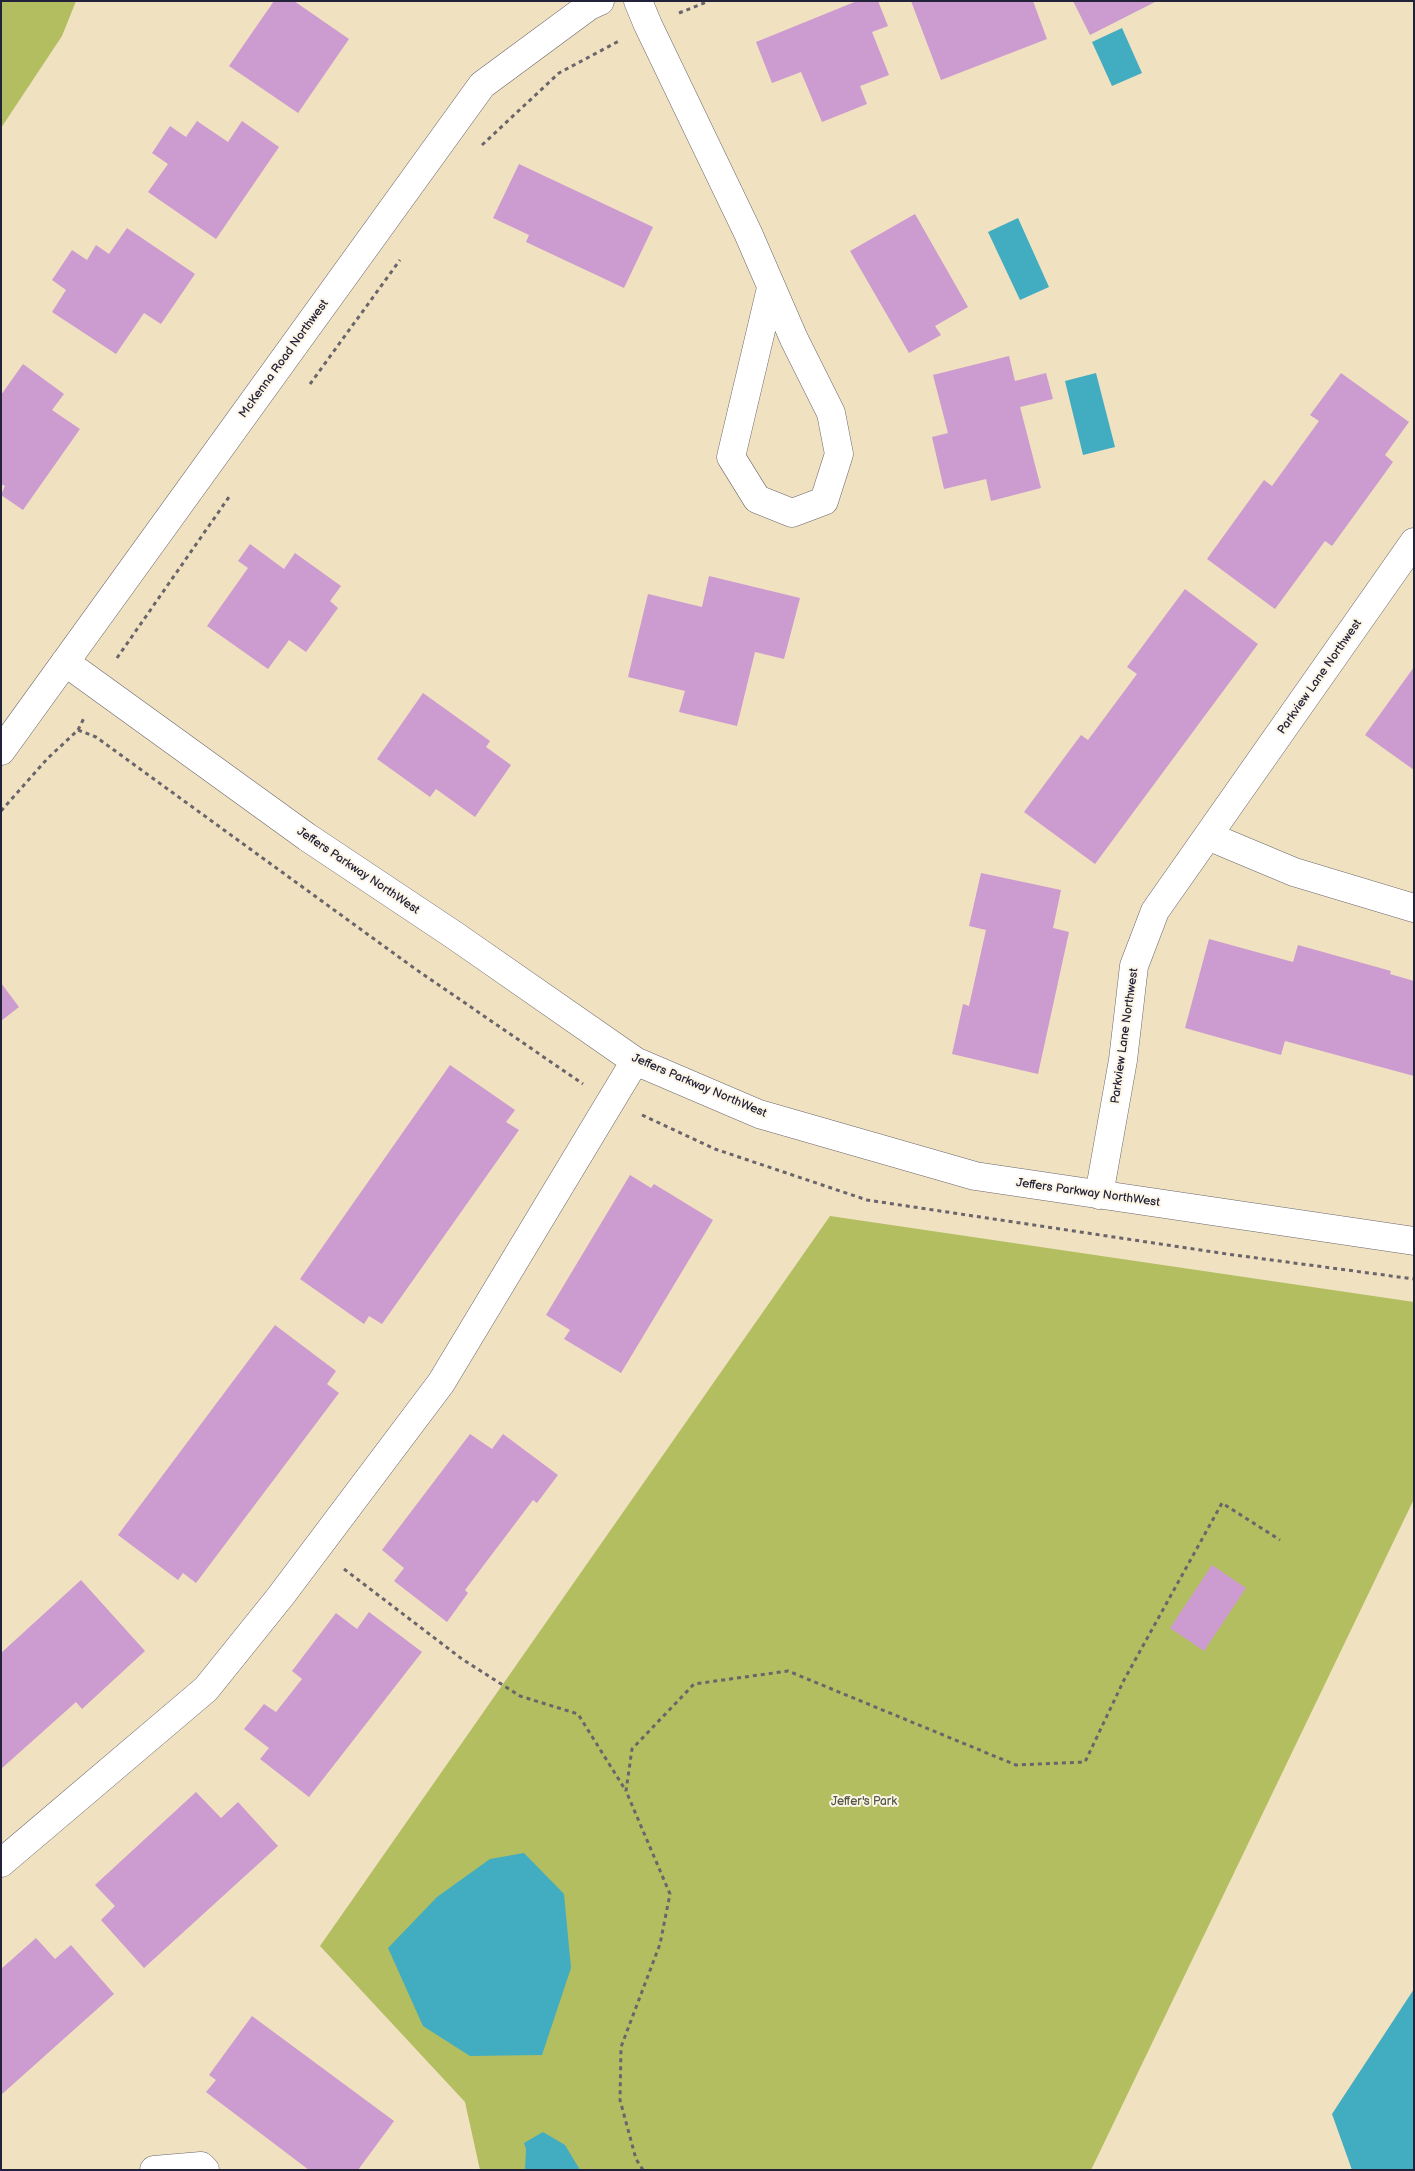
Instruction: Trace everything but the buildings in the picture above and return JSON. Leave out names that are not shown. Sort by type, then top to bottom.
[{"type":"street","name":"McKenna Road Northwest","points":[[1,751],[482,85],[589,6],[600,1]]},
{"type":"street","points":[[643,13],[723,180],[794,339],[831,413],[839,454],[824,502],[792,513],[757,499],[731,457],[771,288]]},
{"type":"street","name":"Parkview Lane Northwest","points":[[1099,1194],[1123,1060],[1134,966],[1155,911],[1414,542]]},
{"type":"street","name":"Jeffers Parkway NorthWest","points":[[65,662],[307,837],[454,935],[635,1061],[759,1114],[975,1176],[1414,1241]]},
{"type":"street","points":[[1208,836],[1294,872],[1414,908]]},
{"type":"street","points":[[1,1863],[206,1689],[316,1548],[441,1382],[635,1061]]},
{"type":"street","points":[[154,2170],[200,2166],[205,2170]]},
{"type":"path","points":[[482,146],[559,73],[643,13],[709,1]]},
{"type":"path","points":[[306,390],[404,254]]},
{"type":"path","points":[[78,730],[98,686],[231,494]]},
{"type":"path","points":[[626,1791],[632,1749],[694,1684],[788,1671],[1016,1765],[1085,1762],[1124,1680],[1222,1503],[1280,1540]]},
{"type":"path","points":[[316,1548],[462,1659],[520,1696],[578,1714],[626,1791],[670,1894],[660,1944],[621,2047],[620,2100],[636,2159],[643,2170]]},
{"type":"green space","points":[[1,1],[76,1],[62,36],[1,128]]},
{"type":"green space","name":"Jeffer's Park","points":[[830,1216],[1414,1302],[1414,1499],[1091,2170],[480,2170],[465,2102],[320,1946]]},
{"type":"water","points":[[1122,28],[1142,73],[1112,86],[1092,42]]},
{"type":"water","points":[[1018,218],[1049,287],[1020,300],[988,232]]},
{"type":"water","points":[[1096,373],[1115,447],[1083,455],[1065,381]]},
{"type":"water","points":[[524,1853],[564,1894],[571,1968],[542,2055],[470,2056],[423,2026],[388,1948],[437,1897],[490,1859]]},
{"type":"water","points":[[1414,1989],[1414,2170],[1352,2170],[1332,2114]]},
{"type":"water","points":[[543,2132],[565,2145],[580,2170],[525,2170],[526,2149],[524,2143]]}]
